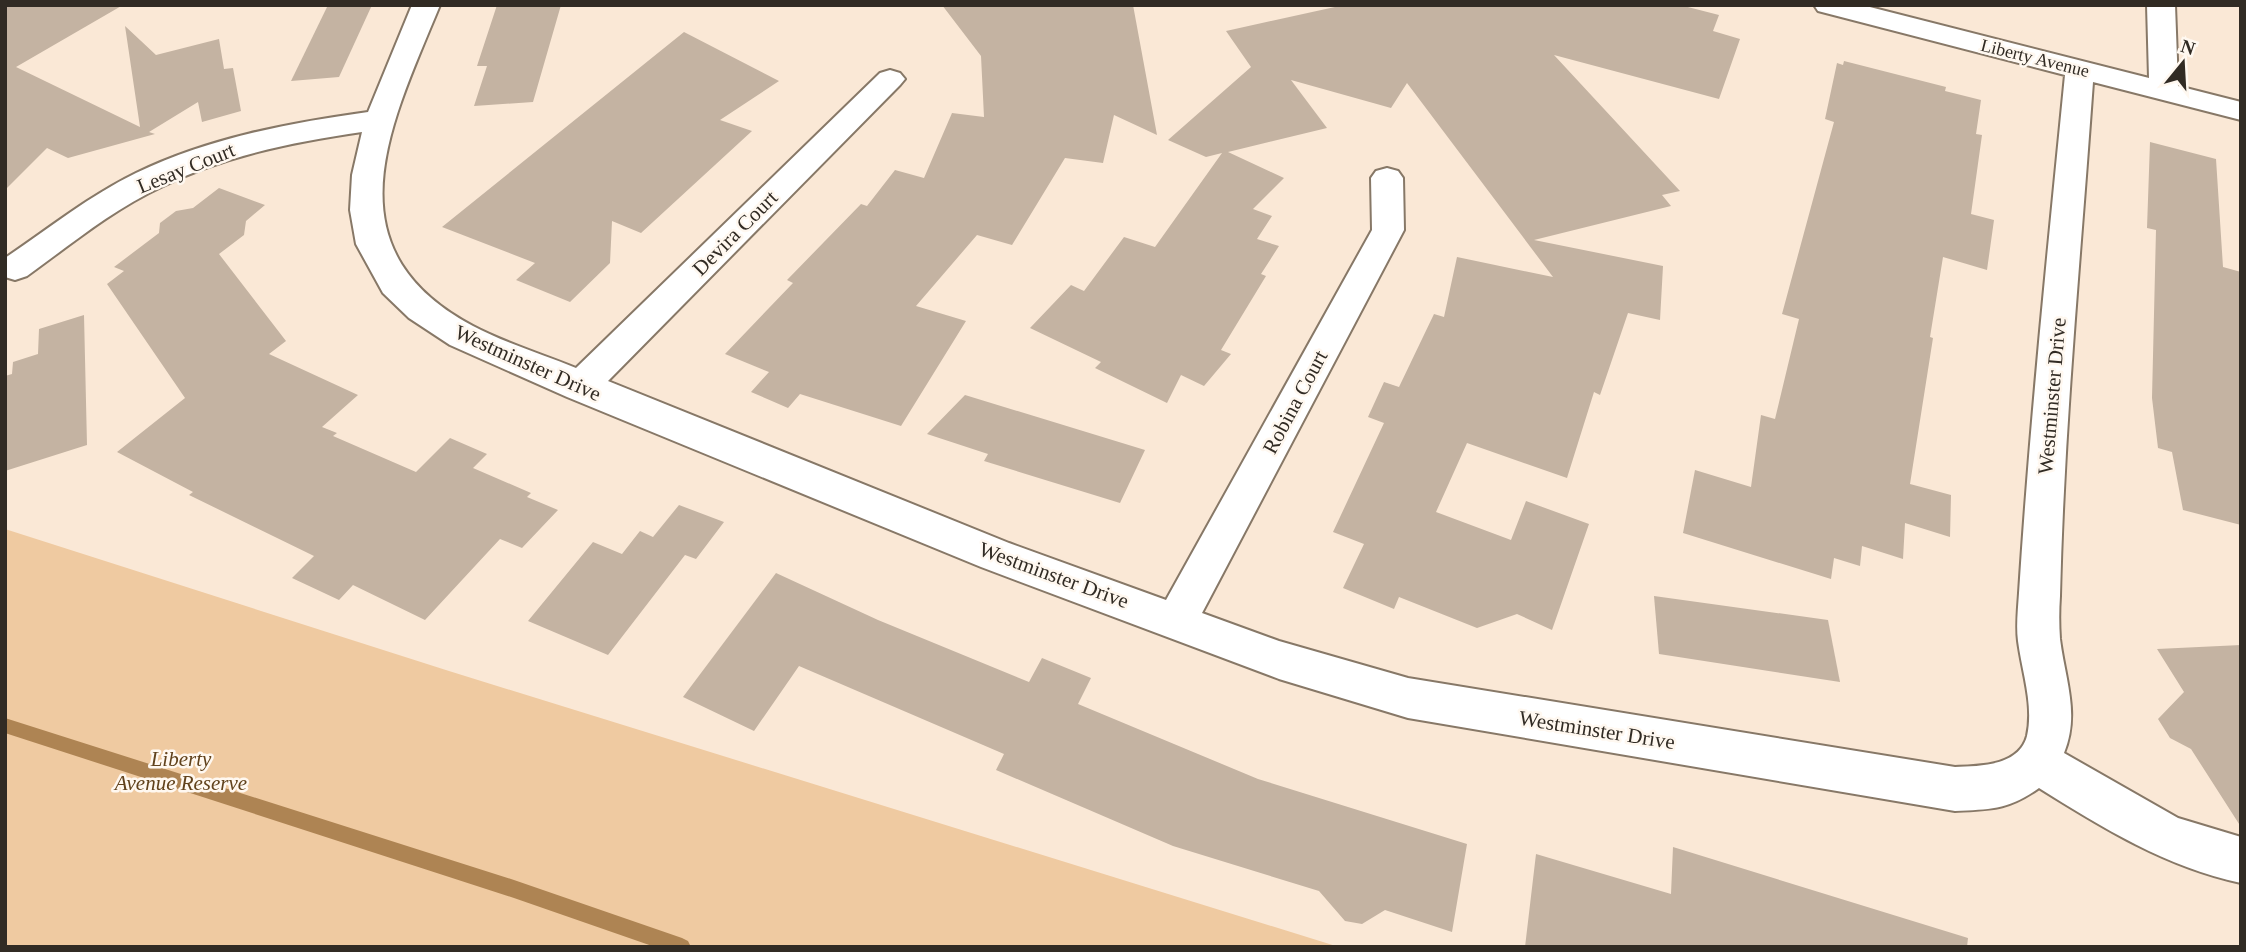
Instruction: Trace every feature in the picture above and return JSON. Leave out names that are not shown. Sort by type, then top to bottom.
[{"type":"street","name":"Westminster Drive","points":[[426,5],[379,120],[366,189],[366,212],[377,258],[389,277],[430,317],[462,335],[580,387],[995,555],[1177,620],[1279,660],[1408,698],[1955,789],[2002,787],[2038,762],[2049,737],[2050,708],[2039,638],[2039,598],[2048,439],[2080,69]]},
{"type":"street","name":"Liberty Avenue","points":[[1828,5],[2241,111]]},
{"type":"street","points":[[2161,5],[2164,91]]},
{"type":"street","name":"Devira Court","points":[[580,387],[890,79]]},
{"type":"street","name":"Lesay Court","points":[[15,268],[122,195],[206,156],[273,137],[379,120]]},
{"type":"street","name":"Robina Court","points":[[1177,620],[1388,230],[1387,178]]},
{"type":"street","points":[[2038,762],[2138,823],[2224,857],[2241,860]]},
{"type":"green space","name":"Liberty Avenue Reserve","points":[[5,529],[449,671],[1339,947],[5,947]]},
{"type":"building","points":[[5,5],[123,5],[16,67],[140,127],[125,26],[156,55],[219,39],[224,69],[233,68],[241,111],[202,122],[198,102],[149,132],[155,134],[68,158],[47,148],[5,190]]},
{"type":"building","points":[[328,5],[372,5],[339,77],[291,81]]},
{"type":"building","points":[[497,5],[561,5],[533,102],[474,106],[487,66],[477,66]]},
{"type":"building","points":[[942,5],[1133,5],[1157,135],[1114,115],[1103,163],[1065,158],[1012,245],[977,235],[916,306],[966,321],[901,426],[800,394],[788,408],[751,392],[769,372],[725,354],[793,283],[787,280],[861,204],[867,206],[895,170],[924,178],[952,113],[984,117],[981,56]]},
{"type":"building","points":[[1344,5],[1680,5],[1719,15],[1713,31],[1740,39],[1719,99],[1554,55],[1680,191],[1662,195],[1671,206],[1534,240],[1663,266],[1660,320],[1628,313],[1600,395],[1594,392],[1567,478],[1467,443],[1436,512],[1511,540],[1526,501],[1589,524],[1552,630],[1517,614],[1477,628],[1399,597],[1394,609],[1343,588],[1364,544],[1333,532],[1384,423],[1368,417],[1384,382],[1399,387],[1434,314],[1444,317],[1457,257],[1553,277],[1407,83],[1391,108],[1291,80],[1327,128],[1228,152],[1284,178],[1253,209],[1272,216],[1257,239],[1279,246],[1261,274],[1266,276],[1221,350],[1231,354],[1204,386],[1181,375],[1167,403],[1095,368],[1101,362],[1030,328],[1071,285],[1084,291],[1124,237],[1155,247],[1222,153],[1206,157],[1168,140],[1251,67],[1226,31]]},
{"type":"building","points":[[684,32],[779,81],[720,120],[752,131],[641,233],[612,221],[610,263],[570,302],[516,280],[535,263],[442,227]]},
{"type":"building","points":[[1844,61],[1946,87],[1945,91],[1981,100],[1976,134],[1982,135],[1971,214],[1994,220],[1987,270],[1943,257],[1930,337],[1933,338],[1910,484],[1951,495],[1950,537],[1905,523],[1903,559],[1862,546],[1860,566],[1834,558],[1831,579],[1683,533],[1695,470],[1751,487],[1761,415],[1775,419],[1799,319],[1782,314],[1834,122],[1825,119],[1837,63],[1843,65]]},
{"type":"building","points":[[2150,142],[2216,159],[2223,267],[2241,272],[2241,525],[2183,510],[2172,452],[2158,448],[2152,398],[2156,230],[2147,228]]},
{"type":"building","points":[[219,188],[265,205],[246,221],[244,235],[219,254],[286,341],[269,354],[358,395],[322,427],[337,433],[333,436],[416,472],[450,438],[487,454],[473,468],[531,493],[527,497],[558,510],[522,548],[500,539],[425,620],[353,585],[339,600],[292,578],[314,556],[189,495],[193,492],[117,452],[185,398],[107,284],[124,271],[114,267],[159,233],[160,223],[176,211],[193,208]]},
{"type":"building","points":[[84,315],[87,445],[5,471],[5,376],[12,374],[13,362],[38,354],[39,329]]},
{"type":"building","points":[[965,395],[1145,450],[1120,503],[984,461],[988,454],[927,434]]},
{"type":"building","points":[[679,505],[724,522],[696,559],[685,555],[608,655],[528,621],[593,542],[622,554],[640,531],[653,537]]},
{"type":"building","points":[[776,573],[878,620],[1029,682],[1042,658],[1091,678],[1078,704],[1258,779],[1467,844],[1452,932],[1385,910],[1362,924],[1345,921],[1319,891],[1173,846],[996,770],[1004,754],[799,666],[754,731],[683,697]]},
{"type":"building","points":[[1654,596],[1828,620],[1840,682],[1659,654]]},
{"type":"building","points":[[2241,645],[2241,827],[2191,749],[2170,738],[2158,719],[2184,692],[2157,649]]},
{"type":"building","points":[[1673,847],[1968,938],[1967,947],[1525,947],[1536,854],[1671,894]]},
{"type":"waterway","points":[[5,725],[514,889],[682,947]]}]
